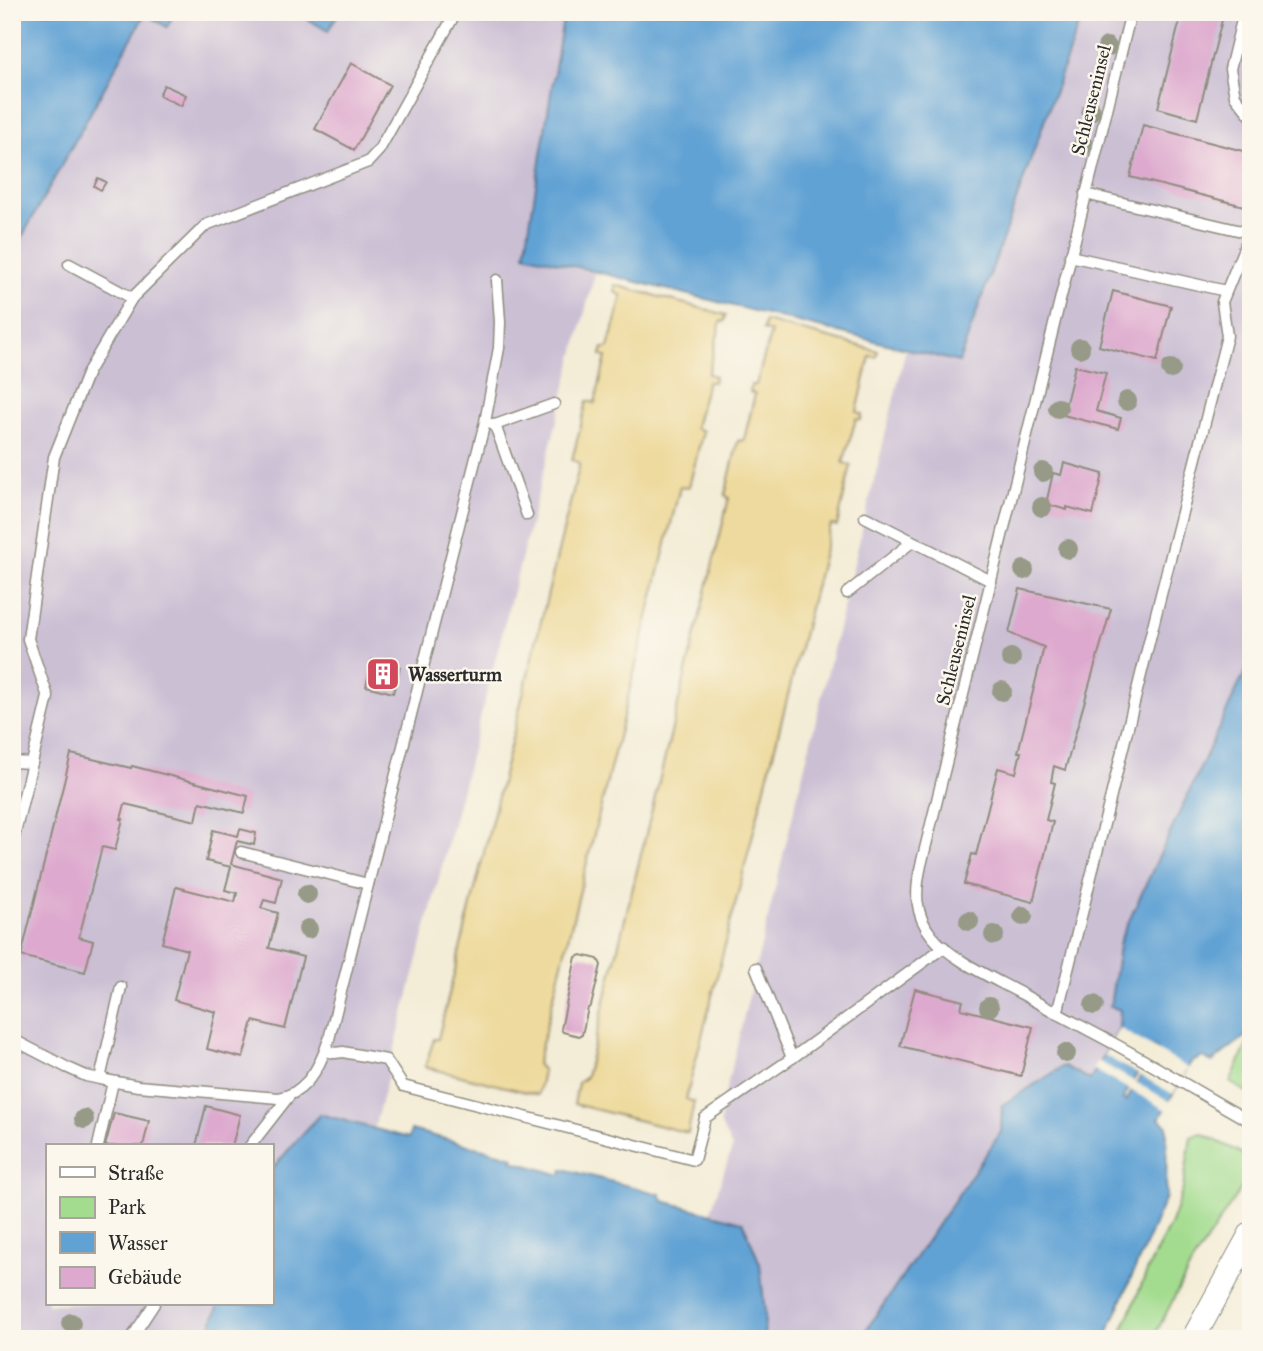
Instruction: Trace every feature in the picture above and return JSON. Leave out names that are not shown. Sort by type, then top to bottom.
[{"type":"street","points":[[1193,1339],[1251,1233]]},
{"type":"lane","points":[[12,845],[48,696],[28,639],[54,457],[88,372],[132,298],[206,225],[368,162],[379,150],[456,12]]},
{"type":"lane","name":"Schleuseninsel","points":[[1131,12],[916,888],[917,904],[932,936],[956,956],[1251,1122]]},
{"type":"lane","points":[[1244,12],[1230,69],[1235,96],[1251,116]]},
{"type":"lane","points":[[1058,1014],[1227,336],[1222,302],[1250,232],[1085,194]]},
{"type":"lane","points":[[1070,256],[1226,291]]},
{"type":"lane","points":[[69,264],[132,298]]},
{"type":"lane","points":[[12,1039],[86,1076],[138,1086],[278,1098],[298,1091],[316,1071],[326,1051],[490,424],[499,348],[497,280]]},
{"type":"lane","points":[[490,424],[554,404]]},
{"type":"lane","points":[[490,424],[527,515]]},
{"type":"lane","points":[[865,517],[991,581]]},
{"type":"lane","points":[[847,593],[912,542]]},
{"type":"lane","points":[[12,762],[32,763]]},
{"type":"lane","points":[[241,852],[368,884]]},
{"type":"lane","points":[[326,1051],[386,1060],[403,1086],[694,1160],[705,1118],[944,947]]},
{"type":"lane","points":[[756,968],[792,1058]]},
{"type":"lane","points":[[100,1080],[121,987]]},
{"type":"lane","points":[[98,1144],[113,1082]]},
{"type":"lane","points":[[252,1144],[289,1096]]},
{"type":"lane","points":[[131,1339],[153,1306]]},
{"type":"shaded area","points":[[175,12],[296,12],[328,31],[339,12],[564,12],[525,254],[595,273],[374,1129],[320,1114],[273,1168],[273,1144],[46,1144],[46,1306],[218,1306],[206,1339],[12,1339],[12,255],[145,13],[167,27]]},
{"type":"shaded area","points":[[1083,12],[1251,12],[1251,659],[1120,940],[1119,1028],[1089,1081],[1001,1132],[860,1339],[764,1339],[765,1313],[760,1264],[743,1222],[710,1214],[732,1148],[720,1123],[722,1107],[906,349],[959,362]]},
{"type":"green space","points":[[1251,1036],[1251,1095],[1230,1082]]},
{"type":"green space","points":[[1201,1133],[1249,1157],[1251,1173],[1191,1265],[1153,1339],[1119,1339],[1151,1262],[1171,1223],[1183,1189],[1191,1137]]},
{"type":"sand","points":[[615,285],[726,315],[724,322],[721,321],[708,374],[715,376],[713,382],[707,382],[695,428],[703,431],[689,487],[680,487],[537,1064],[543,1071],[538,1095],[425,1067],[434,1039],[438,1039],[580,463],[572,460],[587,401],[595,403],[606,357],[601,355],[603,348],[608,348],[622,296],[615,292]]},
{"type":"sand","points":[[765,321],[878,351],[876,357],[870,356],[857,412],[862,414],[861,420],[856,419],[843,463],[851,465],[837,526],[831,525],[686,1099],[694,1102],[688,1133],[574,1104],[578,1083],[586,1077],[729,498],[725,495],[738,441],[744,440],[755,394],[750,392],[751,385],[756,385],[771,332],[763,330]]},
{"type":"water","points":[[12,12],[175,12],[167,27],[145,14],[12,255]]},
{"type":"water","points":[[296,12],[339,12],[328,31]]},
{"type":"water","points":[[564,12],[1083,12],[959,362],[525,254]]},
{"type":"water","points":[[1251,659],[1251,1032],[1212,1062],[1203,1057],[1191,1062],[1159,1119],[1167,1125],[1166,1197],[1105,1339],[860,1339],[1001,1132],[1002,1105],[1064,1066],[1090,1080],[1119,1028],[1120,1010],[1110,1006],[1120,940]],"holes":[[[1152,1047],[1157,1049],[1126,1101],[1123,1099]]]},
{"type":"water","points":[[320,1114],[409,1138],[411,1130],[514,1157],[513,1161],[561,1175],[563,1169],[660,1194],[663,1201],[743,1222],[760,1264],[765,1313],[764,1339],[206,1339],[218,1306],[273,1306],[273,1168]]},
{"type":"pier","points":[[1119,1028],[1188,1068],[1173,1094],[1104,1055]]},
{"type":"pier","points":[[1098,1061],[1171,1102],[1166,1110],[1093,1069]]},
{"type":"building","points":[[1182,12],[1224,12],[1197,119],[1158,108]]},
{"type":"building","points":[[351,63],[390,85],[354,150],[315,129]]},
{"type":"building","points":[[164,85],[186,95],[181,106],[159,95]]},
{"type":"building","points":[[1143,125],[1251,153],[1251,178],[1244,206],[1130,177]]},
{"type":"building","points":[[98,178],[106,182],[101,190],[94,186]]},
{"type":"building","points":[[1113,291],[1171,306],[1157,361],[1099,346]]},
{"type":"building","points":[[1075,366],[1106,373],[1096,411],[1121,418],[1118,429],[1063,415]]},
{"type":"building","points":[[1064,463],[1103,474],[1093,514],[1046,504],[1053,473],[1061,475]]},
{"type":"building","points":[[1020,589],[1111,609],[1065,770],[1054,766],[1051,782],[1055,783],[1046,820],[1053,822],[1033,902],[964,884],[972,854],[976,855],[998,768],[1016,773],[1021,752],[1018,752],[1044,647],[1009,633]]},
{"type":"building","name":"Wasserturm","points":[[372,660],[400,667],[393,693],[366,686]]},
{"type":"building","points":[[71,754],[131,768],[132,766],[248,796],[244,813],[200,802],[196,821],[125,804],[115,850],[102,847],[79,937],[93,941],[85,972],[21,956]]},
{"type":"building","points":[[240,829],[256,833],[254,845],[237,841],[231,864],[282,878],[276,903],[264,900],[261,908],[278,913],[269,948],[303,957],[285,1029],[253,1021],[243,1058],[207,1049],[216,1012],[174,1000],[187,950],[162,943],[176,887],[235,902],[237,893],[225,890],[231,867],[206,861],[213,830],[238,836]]},
{"type":"building","points":[[581,955],[598,959],[601,965],[591,1006],[588,1008],[582,1035],[579,1036],[561,1029],[576,957]]},
{"type":"building","points":[[915,989],[963,1001],[961,1009],[1033,1027],[1021,1076],[900,1046]]},
{"type":"building","points":[[206,1106],[240,1115],[233,1144],[196,1144]]},
{"type":"building","points":[[114,1113],[149,1121],[143,1144],[106,1144]]},
{"type":"place","name":"Wasserturm","points":[[383,674]]}]
